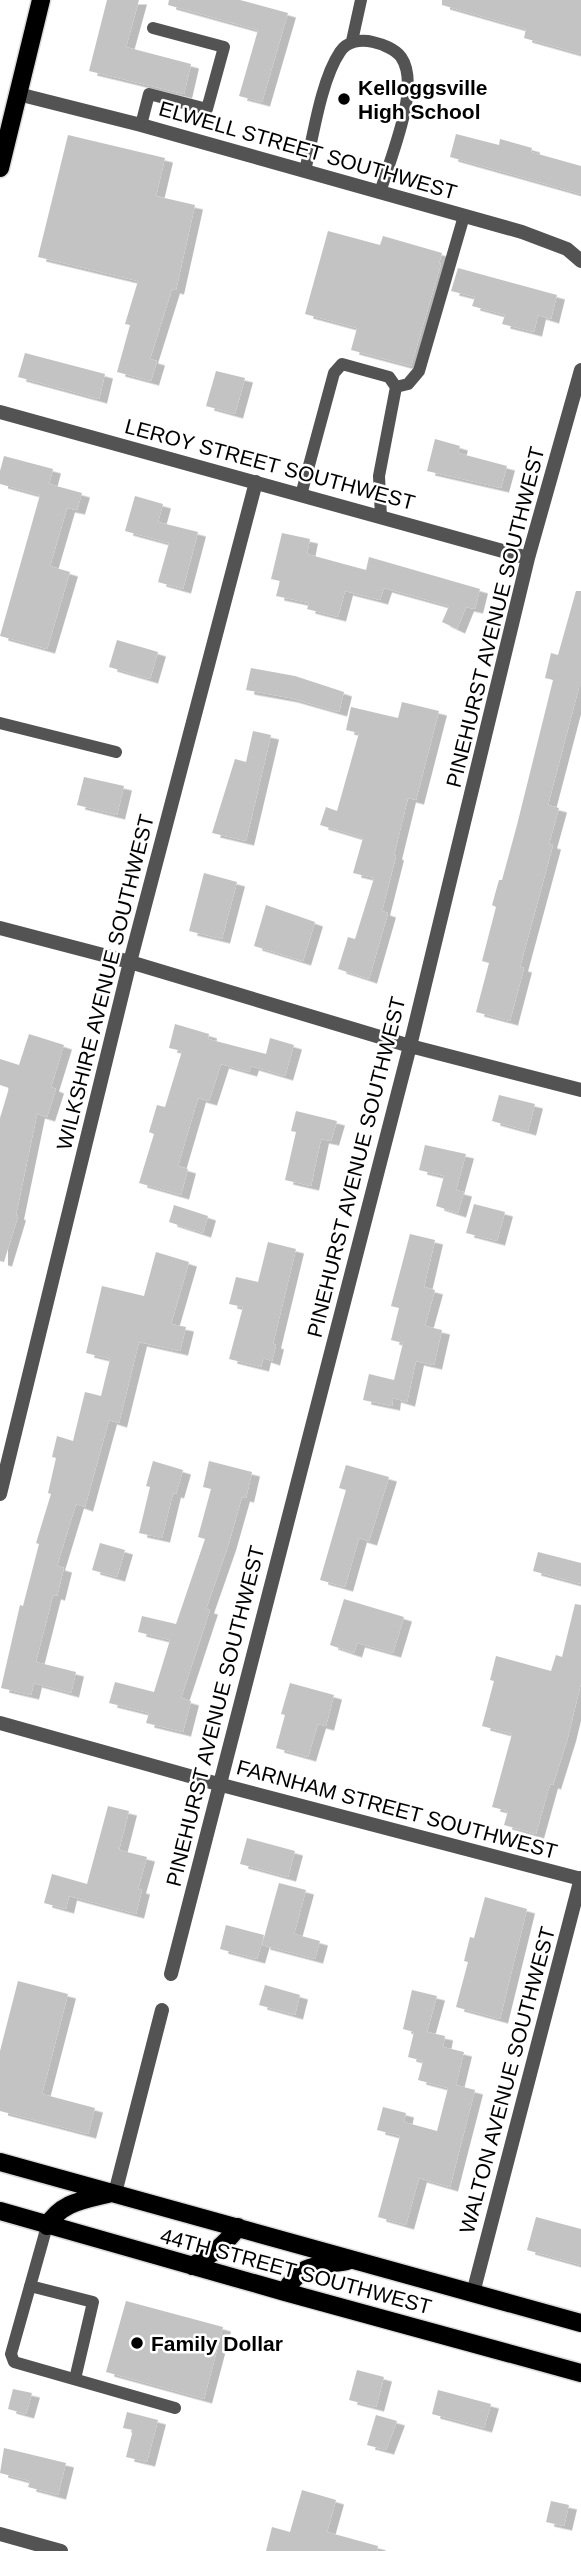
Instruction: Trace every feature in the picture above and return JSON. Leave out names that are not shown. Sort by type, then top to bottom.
[{"type":"main road","points":[[0,169],[41,0]]},
{"type":"main road","name":"44TH STREET SOUTHWEST","points":[[0,2162],[581,2323]]},
{"type":"main road","points":[[47,2226],[55,2213],[71,2204],[115,2193]]},
{"type":"main road","name":"44TH STREET SOUTHWEST","points":[[0,2211],[581,2372]]},
{"type":"main road","points":[[192,2266],[215,2253],[238,2227]]},
{"type":"main road","points":[[285,2292],[295,2275],[313,2266],[354,2259]]},
{"type":"street","name":"ELWELL STREET SOUTHWEST","points":[[18,94],[141,125],[464,216],[567,248],[581,261]]},
{"type":"street","name":"PINEHURST AVENUE SOUTHWEST","points":[[171,1974],[410,1046],[528,558],[574,419],[581,370]]},
{"type":"street","name":"LEROY STREET SOUTHWEST","points":[[0,412],[528,558]]},
{"type":"street","name":"WILKSHIRE AVENUE SOUTHWEST","points":[[0,1494],[130,962],[256,482]]},
{"type":"street","points":[[0,928],[130,962],[410,1046],[581,1090]]},
{"type":"street","name":"FARNHAM STREET SOUTHWEST","points":[[0,1723],[218,1784],[581,1879]]},
{"type":"street","name":"WALTON AVENUE SOUTHWEST","points":[[473,2293],[581,1879]]},
{"type":"street","points":[[115,2193],[162,2010]]},
{"type":"street","points":[[0,2534],[61,2551]]},
{"type":"lane","points":[[305,171],[328,76],[341,50],[352,41],[361,0]]},
{"type":"lane","points":[[141,125],[149,94],[207,109],[224,47],[153,28]]},
{"type":"lane","points":[[352,41],[370,41],[388,47],[401,57],[408,79],[408,98],[380,193]]},
{"type":"lane","points":[[396,387],[408,384],[419,371],[464,216]]},
{"type":"lane","points":[[301,495],[335,371],[342,364],[389,377],[396,387],[379,476],[381,517]]},
{"type":"lane","points":[[0,723],[116,752]]},
{"type":"lane","points":[[47,2226],[11,2354],[15,2362],[175,2408]]},
{"type":"lane","points":[[30,2286],[93,2302],[75,2379]]},
{"type":"building","points":[[107,0],[139,0],[126,47],[191,64],[184,94],[89,71]]},
{"type":"building","points":[[169,0],[240,0],[288,13],[262,102],[239,96],[258,30],[168,5]]},
{"type":"building","points":[[442,0],[581,0],[581,54],[524,38],[526,29],[442,5]]},
{"type":"building","points":[[456,134],[499,145],[500,139],[532,148],[531,152],[581,166],[581,194],[450,157]]},
{"type":"building","points":[[68,135],[165,158],[156,196],[195,205],[176,290],[172,289],[150,359],[157,361],[151,381],[117,372],[130,325],[125,324],[138,281],[38,257]]},
{"type":"building","points":[[328,231],[380,245],[383,236],[442,253],[411,366],[351,350],[357,328],[305,314]]},
{"type":"building","points":[[458,268],[557,295],[551,319],[538,315],[534,332],[502,324],[505,315],[472,306],[475,297],[451,291]]},
{"type":"building","points":[[25,353],[105,374],[99,399],[18,377]]},
{"type":"building","points":[[216,371],[245,378],[235,414],[206,406]]},
{"type":"building","points":[[435,439],[460,446],[458,453],[507,466],[501,488],[427,471]]},
{"type":"building","points":[[4,456],[53,469],[49,484],[82,493],[77,510],[67,508],[50,566],[70,572],[47,649],[0,636],[40,495],[0,484]]},
{"type":"building","points":[[135,496],[163,504],[158,522],[198,532],[183,589],[158,582],[169,543],[125,531]]},
{"type":"building","points":[[282,533],[310,539],[307,554],[366,570],[369,557],[480,589],[475,609],[466,607],[457,629],[442,622],[449,606],[384,588],[380,600],[345,591],[338,617],[307,609],[309,603],[276,596],[280,581],[271,579]]},
{"type":"building","points":[[576,591],[581,591],[581,687],[548,805],[559,808],[549,844],[553,845],[520,967],[524,968],[510,1021],[476,1012],[489,963],[482,961],[496,907],[492,905],[517,825],[553,680],[545,678],[551,653],[558,655]]},
{"type":"building","points":[[117,640],[158,652],[150,679],[109,667]]},
{"type":"building","points":[[251,668],[295,676],[344,692],[339,712],[290,698],[246,690]]},
{"type":"building","points":[[402,702],[439,711],[416,800],[408,798],[382,911],[388,913],[369,979],[338,969],[348,937],[355,939],[374,878],[353,873],[363,838],[320,825],[326,807],[337,811],[359,733],[346,730],[351,707],[398,718]]},
{"type":"building","points":[[253,731],[271,735],[246,841],[212,833],[235,759],[246,762]]},
{"type":"building","points":[[84,777],[124,786],[117,815],[77,805]]},
{"type":"building","points":[[204,873],[237,882],[222,939],[189,931]]},
{"type":"building","points":[[266,905],[315,922],[303,961],[254,946]]},
{"type":"building","points":[[175,1024],[209,1034],[208,1039],[266,1054],[270,1038],[294,1045],[285,1076],[251,1066],[249,1072],[221,1064],[209,1101],[198,1098],[178,1166],[188,1169],[181,1195],[139,1183],[154,1134],[149,1132],[157,1105],[165,1107],[182,1051],[169,1048]]},
{"type":"building","points":[[29,1034],[64,1045],[51,1087],[56,1089],[47,1117],[37,1114],[16,1215],[18,1216],[4,1262],[0,1261],[0,1118],[9,1088],[0,1085],[0,1059],[19,1065]]},
{"type":"building","points":[[499,1095],[535,1104],[528,1131],[492,1121]]},
{"type":"building","points":[[296,1111],[337,1121],[331,1141],[321,1139],[311,1186],[285,1180],[296,1132],[291,1131]]},
{"type":"building","points":[[425,1145],[466,1154],[456,1190],[464,1192],[458,1213],[436,1206],[444,1176],[419,1170]]},
{"type":"building","points":[[474,1204],[505,1212],[497,1241],[466,1233]]},
{"type":"building","points":[[174,1205],[208,1216],[203,1233],[169,1222]]},
{"type":"building","points":[[410,1234],[435,1240],[424,1287],[435,1290],[425,1326],[442,1330],[434,1365],[416,1361],[407,1402],[393,1398],[392,1406],[363,1400],[369,1374],[394,1380],[403,1343],[391,1340],[399,1308],[391,1306]]},
{"type":"building","points":[[268,1242],[296,1249],[273,1344],[276,1345],[272,1361],[263,1358],[261,1367],[229,1359],[243,1307],[229,1304],[236,1277],[258,1282]]},
{"type":"building","points":[[156,1252],[189,1262],[171,1324],[186,1327],[180,1351],[139,1342],[119,1423],[109,1420],[85,1507],[76,1504],[57,1566],[64,1568],[57,1596],[53,1595],[36,1662],[76,1672],[71,1693],[34,1683],[31,1695],[1,1688],[20,1605],[23,1606],[39,1544],[36,1543],[51,1494],[48,1493],[56,1458],[52,1457],[57,1436],[73,1441],[85,1392],[101,1396],[110,1359],[86,1353],[102,1286],[144,1296]]},
{"type":"building","points":[[153,1461],[183,1470],[176,1494],[173,1493],[162,1538],[139,1533]]},
{"type":"building","points":[[209,1461],[252,1472],[246,1498],[242,1497],[206,1609],[210,1610],[181,1698],[191,1701],[183,1732],[146,1723],[149,1713],[109,1703],[115,1682],[154,1692],[170,1640],[138,1632],[142,1616],[176,1624],[205,1539],[198,1537],[211,1489],[203,1487]]},
{"type":"building","points":[[346,1465],[389,1477],[369,1541],[359,1538],[345,1587],[320,1580],[346,1490],[339,1488]]},
{"type":"building","points":[[100,1543],[125,1550],[117,1577],[92,1570]]},
{"type":"building","points":[[538,1552],[581,1563],[581,1584],[533,1571]]},
{"type":"building","points":[[344,1599],[404,1617],[393,1653],[357,1643],[354,1653],[330,1645]]},
{"type":"building","points":[[575,1604],[581,1605],[581,1683],[568,1737],[553,1785],[550,1784],[536,1834],[504,1825],[508,1811],[492,1807],[512,1734],[482,1726],[494,1681],[490,1680],[496,1656],[551,1671],[556,1655],[562,1657]]},
{"type":"building","points":[[290,1683],[334,1695],[326,1726],[318,1724],[308,1757],[276,1748],[285,1715],[281,1714]]},
{"type":"building","points":[[108,1806],[129,1811],[119,1850],[147,1857],[138,1889],[142,1890],[136,1914],[69,1896],[66,1909],[44,1903],[52,1874],[87,1884]]},
{"type":"building","points":[[247,1838],[295,1851],[288,1877],[240,1864]]},
{"type":"building","points":[[279,1883],[306,1890],[294,1934],[320,1941],[315,1959],[262,1945]]},
{"type":"building","points":[[485,1897],[527,1909],[500,2019],[456,2007],[468,1962],[464,1961],[470,1937],[474,1938]]},
{"type":"building","points":[[226,1925],[264,1935],[257,1959],[220,1949]]},
{"type":"building","points":[[18,1981],[68,1994],[42,2094],[95,2108],[88,2134],[0,2111],[0,2051]]},
{"type":"building","points":[[265,1985],[300,1995],[295,2015],[259,2005]]},
{"type":"building","points":[[412,1990],[437,1996],[427,2032],[445,2036],[443,2047],[464,2052],[456,2085],[475,2090],[450,2187],[419,2178],[406,2225],[378,2217],[400,2136],[377,2130],[383,2107],[406,2113],[404,2122],[437,2131],[448,2088],[418,2080],[423,2061],[408,2057],[414,2032],[403,2029]]},
{"type":"building","points":[[536,2217],[581,2229],[581,2265],[527,2250]]},
{"type":"building","points":[[126,2301],[223,2327],[204,2399],[106,2372]]},
{"type":"building","points":[[357,2370],[384,2377],[376,2407],[349,2400]]},
{"type":"building","points":[[13,2389],[32,2393],[26,2414],[8,2409]]},
{"type":"building","points":[[438,2390],[491,2404],[484,2428],[432,2414]]},
{"type":"building","points":[[127,2412],[158,2420],[147,2462],[126,2457],[133,2430],[123,2428]]},
{"type":"building","points":[[376,2415],[397,2421],[386,2450],[367,2445]]},
{"type":"building","points":[[4,2448],[66,2463],[58,2495],[28,2487],[30,2481],[0,2473]]},
{"type":"building","points":[[302,2490],[336,2500],[327,2532],[378,2546],[377,2551],[266,2551],[272,2527],[290,2532]]},
{"type":"building","points":[[551,2501],[569,2505],[564,2526],[546,2522]]},
{"type":"place","name":"Kelloggsville High School","points":[[344,99]]},
{"type":"place","name":"Family Dollar","points":[[137,2343]]}]
